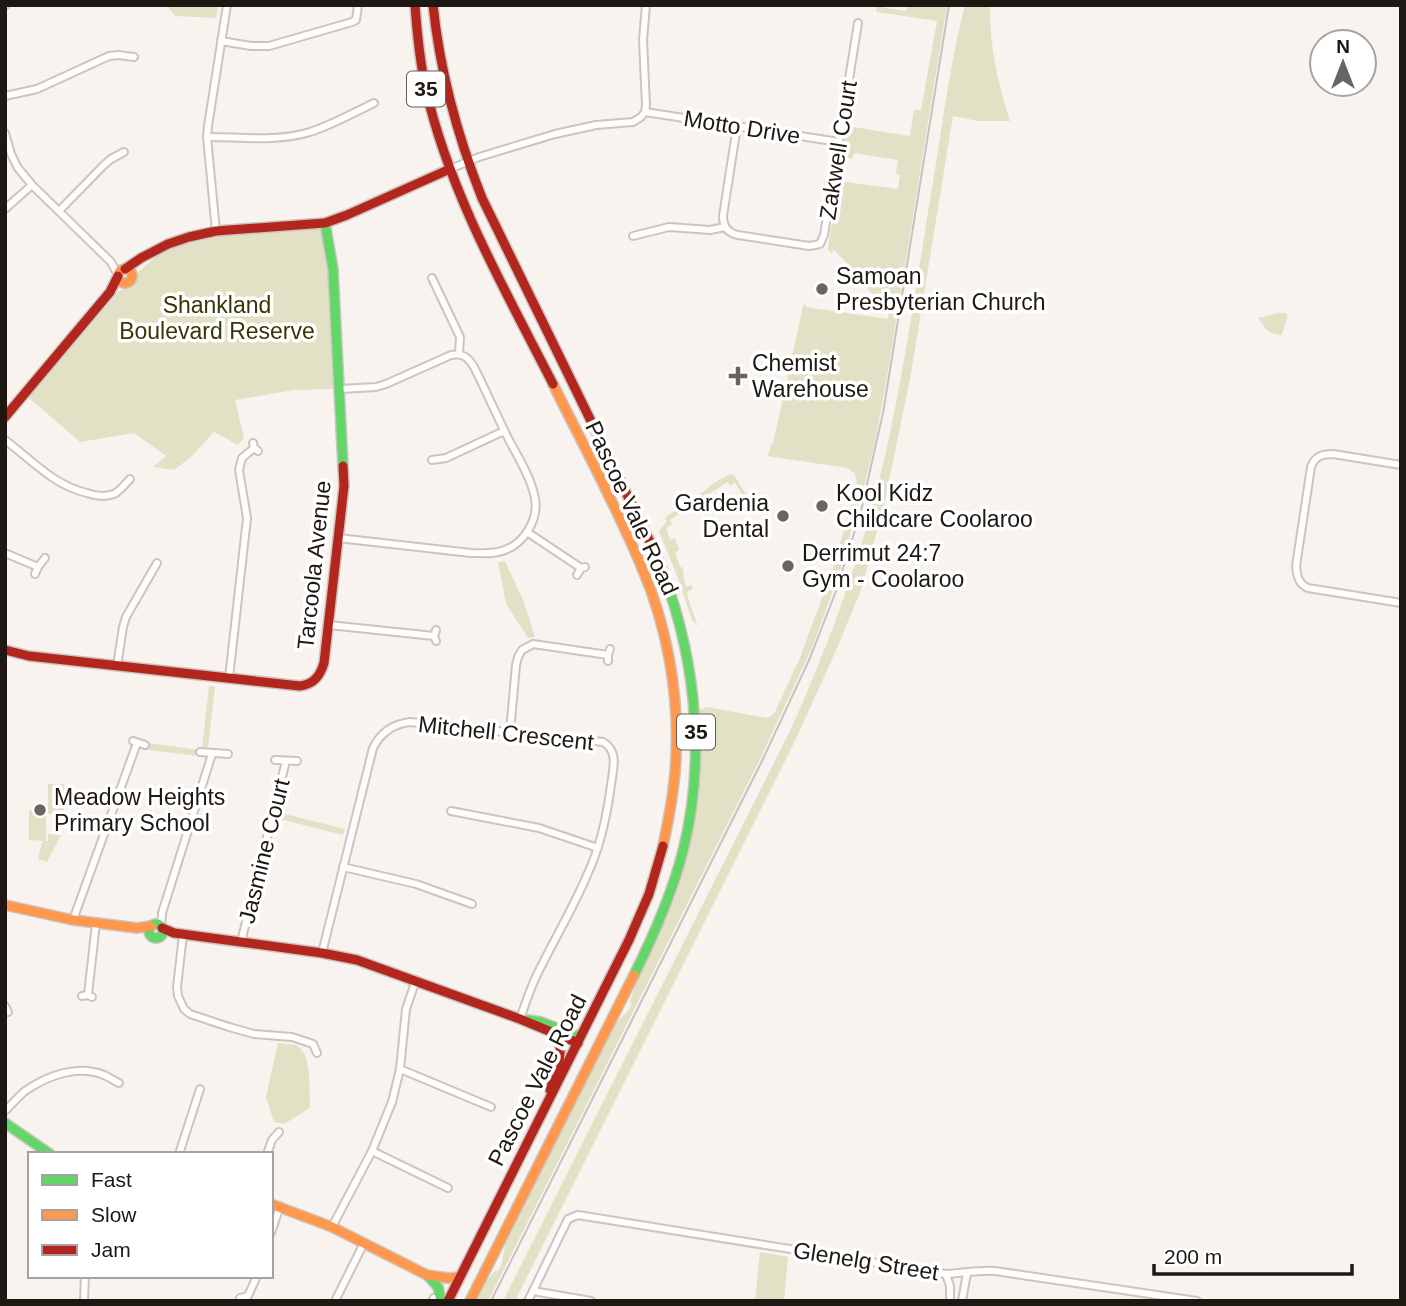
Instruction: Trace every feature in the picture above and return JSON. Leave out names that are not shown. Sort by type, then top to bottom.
[{"type":"main road","name":"Pascoe Vale Road","points":[[415,5],[425,85],[436,130],[450,169],[474,226],[643,569],[670,657],[677,725],[676,774],[670,820],[656,877],[639,920],[448,1301]]},
{"type":"main road","name":"Pascoe Vale Road","points":[[433,5],[444,86],[467,162],[486,208],[638,517],[668,584],[682,630],[696,724],[694,781],[687,835],[665,908],[651,941],[470,1301]]},
{"type":"main road","points":[[5,417],[124,274],[148,255],[190,236],[216,231],[325,223],[450,169]]},
{"type":"main road","name":"Tarcoola Avenue","points":[[5,650],[29,656],[300,686],[307,685],[321,673],[344,486],[333,269],[325,223]]},
{"type":"main road","points":[[622,524],[638,517]]},
{"type":"main road","points":[[5,905],[73,920],[156,929],[357,960],[520,1019],[558,1036],[579,1040]]},
{"type":"main road","points":[[520,1019],[541,1022],[597,1048]]},
{"type":"main road","points":[[551,1095],[561,1058],[562,1046],[558,1036]]},
{"type":"main road","points":[[5,1123],[47,1152]]},
{"type":"main road","points":[[276,1205],[332,1227],[427,1275],[441,1291],[435,1300]]},
{"type":"main road","points":[[427,1275],[460,1277]]},
{"type":"street","points":[[216,231],[207,137],[227,5]]},
{"type":"street","points":[[221,41],[269,46],[352,22],[356,20],[358,5]]},
{"type":"street","points":[[450,169],[488,154],[555,134],[596,125],[633,122],[641,117],[646,105],[643,40],[646,5]]},
{"type":"street","name":"Zakwell Court","points":[[725,228],[738,235],[809,246],[820,244],[824,235],[858,23]]},
{"type":"street","points":[[5,96],[37,89],[109,56],[134,57]]},
{"type":"street","points":[[207,137],[275,138],[294,135],[312,131],[374,103]]},
{"type":"street","name":"Motto Drive","points":[[645,112],[839,142]]},
{"type":"street","points":[[632,236],[664,228],[725,228],[723,216],[737,126]]},
{"type":"street","points":[[5,133],[18,168],[32,185],[124,274]]},
{"type":"street","points":[[59,211],[104,165],[124,152]]},
{"type":"street","points":[[5,209],[32,185]]},
{"type":"street","points":[[432,276],[460,337],[459,354]]},
{"type":"street","points":[[338,538],[487,554],[513,546],[527,532],[535,512],[534,494],[474,367],[464,355],[459,354],[386,384],[340,389]]},
{"type":"street","points":[[432,459],[446,458],[504,431]]},
{"type":"street","points":[[5,440],[68,488],[102,496],[112,495],[130,480]]},
{"type":"street","points":[[229,678],[247,517],[239,470],[242,457],[255,447]]},
{"type":"street","points":[[1401,465],[1333,454],[1315,459],[1311,467],[1296,566],[1298,579],[1304,586],[1401,603]]},
{"type":"street","points":[[527,532],[581,570]]},
{"type":"street","points":[[5,553],[37,570],[45,558]]},
{"type":"street","points":[[117,666],[126,617],[158,561]]},
{"type":"street","points":[[329,625],[435,636]]},
{"type":"street","points":[[510,732],[516,666],[522,650],[537,644],[609,655]]},
{"type":"street","name":"Mitchell Crescent","points":[[322,953],[373,748],[383,733],[400,723],[410,722],[603,742],[613,753],[605,822],[589,873],[535,980],[520,1019]]},
{"type":"street","points":[[73,920],[135,742],[145,745]]},
{"type":"street","points":[[200,752],[228,754]]},
{"type":"street","points":[[156,929],[212,754]]},
{"type":"street","name":"Jasmine Court","points":[[275,760],[297,761]]},
{"type":"street","name":"Jasmine Court","points":[[241,942],[286,761]]},
{"type":"street","points":[[449,802],[448,813],[530,826],[597,848]]},
{"type":"street","points":[[343,867],[416,884],[474,905]]},
{"type":"street","points":[[87,996],[96,923]]},
{"type":"street","points":[[179,934],[177,987],[184,1009],[203,1020],[254,1034],[299,1038],[313,1044],[317,1053]]},
{"type":"street","points":[[332,1227],[372,1150],[392,1102],[400,1069],[406,1009],[416,980]]},
{"type":"street","points":[[400,1069],[491,1107]]},
{"type":"street","points":[[5,1111],[24,1092],[70,1071],[103,1074],[118,1083]]},
{"type":"street","points":[[180,1152],[200,1089]]},
{"type":"street","points":[[268,1152],[272,1140],[279,1132]]},
{"type":"street","points":[[372,1150],[448,1188]]},
{"type":"street","name":"Glenelg Street","points":[[533,1292],[568,1219],[578,1215],[946,1274],[995,1271],[1197,1301]]},
{"type":"street","points":[[335,1301],[364,1243]]},
{"type":"street","points":[[962,1301],[967,1273]]},
{"type":"street","points":[[946,1274],[950,1286],[950,1301]]},
{"type":"street","points":[[84,1301],[85,1278]]},
{"type":"street","points":[[240,1298],[248,1296],[256,1278]]},
{"type":"street","points":[[528,1301],[533,1292],[591,1301]]},
{"type":"green space","points":[[166,5],[218,5],[216,18],[175,16]]},
{"type":"green space","points":[[907,5],[947,5],[875,443],[840,571],[812,648],[761,757],[488,1301],[476,1301],[484,1284],[498,1271],[502,1263],[505,1244],[615,1023],[628,1011],[632,1003],[630,1002],[639,975],[675,897],[689,852],[697,805],[699,710],[707,707],[767,718],[774,714],[799,660],[832,571],[857,484],[855,474],[847,468],[767,456],[770,445],[773,444],[803,306],[806,303],[806,307],[888,319],[889,311],[863,284],[862,278],[833,249],[832,254],[828,247],[839,181],[898,189],[898,160],[854,153],[852,159],[842,156],[847,126],[910,136],[914,110],[921,110],[937,21],[877,12],[875,6],[906,11]]},
{"type":"green space","points":[[965,5],[990,5],[995,64],[1010,121],[978,121],[953,116],[911,374],[884,505],[861,590],[795,741],[515,1301],[503,1301],[790,731],[839,610],[866,530],[887,447],[907,342],[949,81]]},
{"type":"green space","name":"Shankland Boulevard Reserve","points":[[316,228],[324,233],[330,269],[337,389],[294,390],[235,400],[244,438],[238,445],[214,432],[191,457],[174,470],[153,467],[166,456],[134,433],[80,442],[28,397],[119,291],[132,284],[137,273],[171,247],[190,240],[215,236]]},
{"type":"green space","points":[[1278,313],[1288,315],[1282,335],[1267,330],[1258,318]]},
{"type":"green space","points":[[730,474],[734,475],[750,501],[747,502],[735,483],[730,486],[728,482],[696,502],[698,507],[694,504],[670,520],[672,524],[666,528],[670,540],[675,538],[679,550],[675,552],[686,586],[692,585],[693,589],[688,591],[687,595],[700,628],[692,620],[659,531],[668,515]]},
{"type":"green space","points":[[505,561],[524,602],[535,637],[528,638],[506,604],[498,562]]},
{"type":"green space","points":[[209,686],[215,687],[208,749],[203,752],[202,748]]},
{"type":"green space","points":[[146,743],[201,750],[200,756],[148,750]]},
{"type":"green space","points":[[48,784],[64,784],[64,814],[48,814]]},
{"type":"green space","points":[[29,810],[46,810],[46,841],[48,834],[61,835],[47,862],[38,859],[42,842],[45,841],[29,840]]},
{"type":"green space","points":[[281,813],[345,829],[343,835],[280,819]]},
{"type":"green space","points":[[278,1043],[295,1045],[301,1049],[309,1073],[310,1108],[284,1124],[274,1122],[266,1097]]},
{"type":"green space","points":[[760,1252],[788,1257],[784,1301],[755,1301]]},
{"type":"railway","points":[[491,1301],[762,761],[810,658],[836,591],[861,511],[883,413],[949,5]]},
{"type":"traffic: fast","points":[[325,223],[333,269],[343,466]]},
{"type":"traffic: fast","points":[[634,975],[662,914],[679,867],[691,814],[695,776],[693,699],[688,661],[668,587],[655,552]]},
{"type":"traffic: fast","points":[[156,924],[161,926],[163,931],[161,936],[156,938],[151,936],[149,931],[151,926],[156,924]]},
{"type":"traffic: fast","points":[[528,1020],[541,1022],[580,1037]]},
{"type":"traffic: fast","points":[[5,1123],[47,1152]]},
{"type":"traffic: fast","points":[[428,1276],[438,1287],[441,1301]]},
{"type":"traffic: slow","points":[[125,269],[130,271],[132,276],[130,281],[125,283],[120,281],[118,276],[120,271],[125,269]]},
{"type":"traffic: slow","points":[[553,384],[632,545],[651,590],[665,636],[673,684],[676,756],[663,846]]},
{"type":"traffic: slow","points":[[5,905],[73,920],[137,928],[151,926]]},
{"type":"traffic: slow","points":[[470,1301],[634,975]]},
{"type":"traffic: slow","points":[[273,1205],[332,1227],[427,1275],[460,1277]]},
{"type":"traffic: jam","points":[[415,5],[426,90],[449,167],[480,241],[553,384]]},
{"type":"traffic: jam","points":[[433,5],[440,55],[451,103],[482,198],[655,552]]},
{"type":"traffic: jam","points":[[125,269],[168,244],[189,237],[216,231],[325,223],[450,169]]},
{"type":"traffic: jam","points":[[5,417],[110,292],[118,276]]},
{"type":"traffic: jam","points":[[5,650],[29,656],[300,686],[313,681],[324,663],[344,486],[343,466]]},
{"type":"traffic: jam","points":[[448,1301],[629,940],[649,894],[663,846]]},
{"type":"traffic: jam","points":[[162,928],[174,933],[357,960],[578,1043]]},
{"type":"traffic: jam","points":[[550,1090],[560,1057],[558,1036]]},
{"type":"place","name":"Samoan Presbyterian Church","points":[[822,289]]},
{"type":"place","name":"Chemist Warehouse","points":[[738,376]]},
{"type":"place","name":"Kool Kidz Childcare Coolaroo","points":[[822,506]]},
{"type":"place","name":"Gardenia Dental","points":[[783,516]]},
{"type":"place","name":"Derrimut 24:7 Gym - Coolaroo","points":[[788,566]]},
{"type":"place","name":"Meadow Heights Primary School","points":[[40,810]]}]
